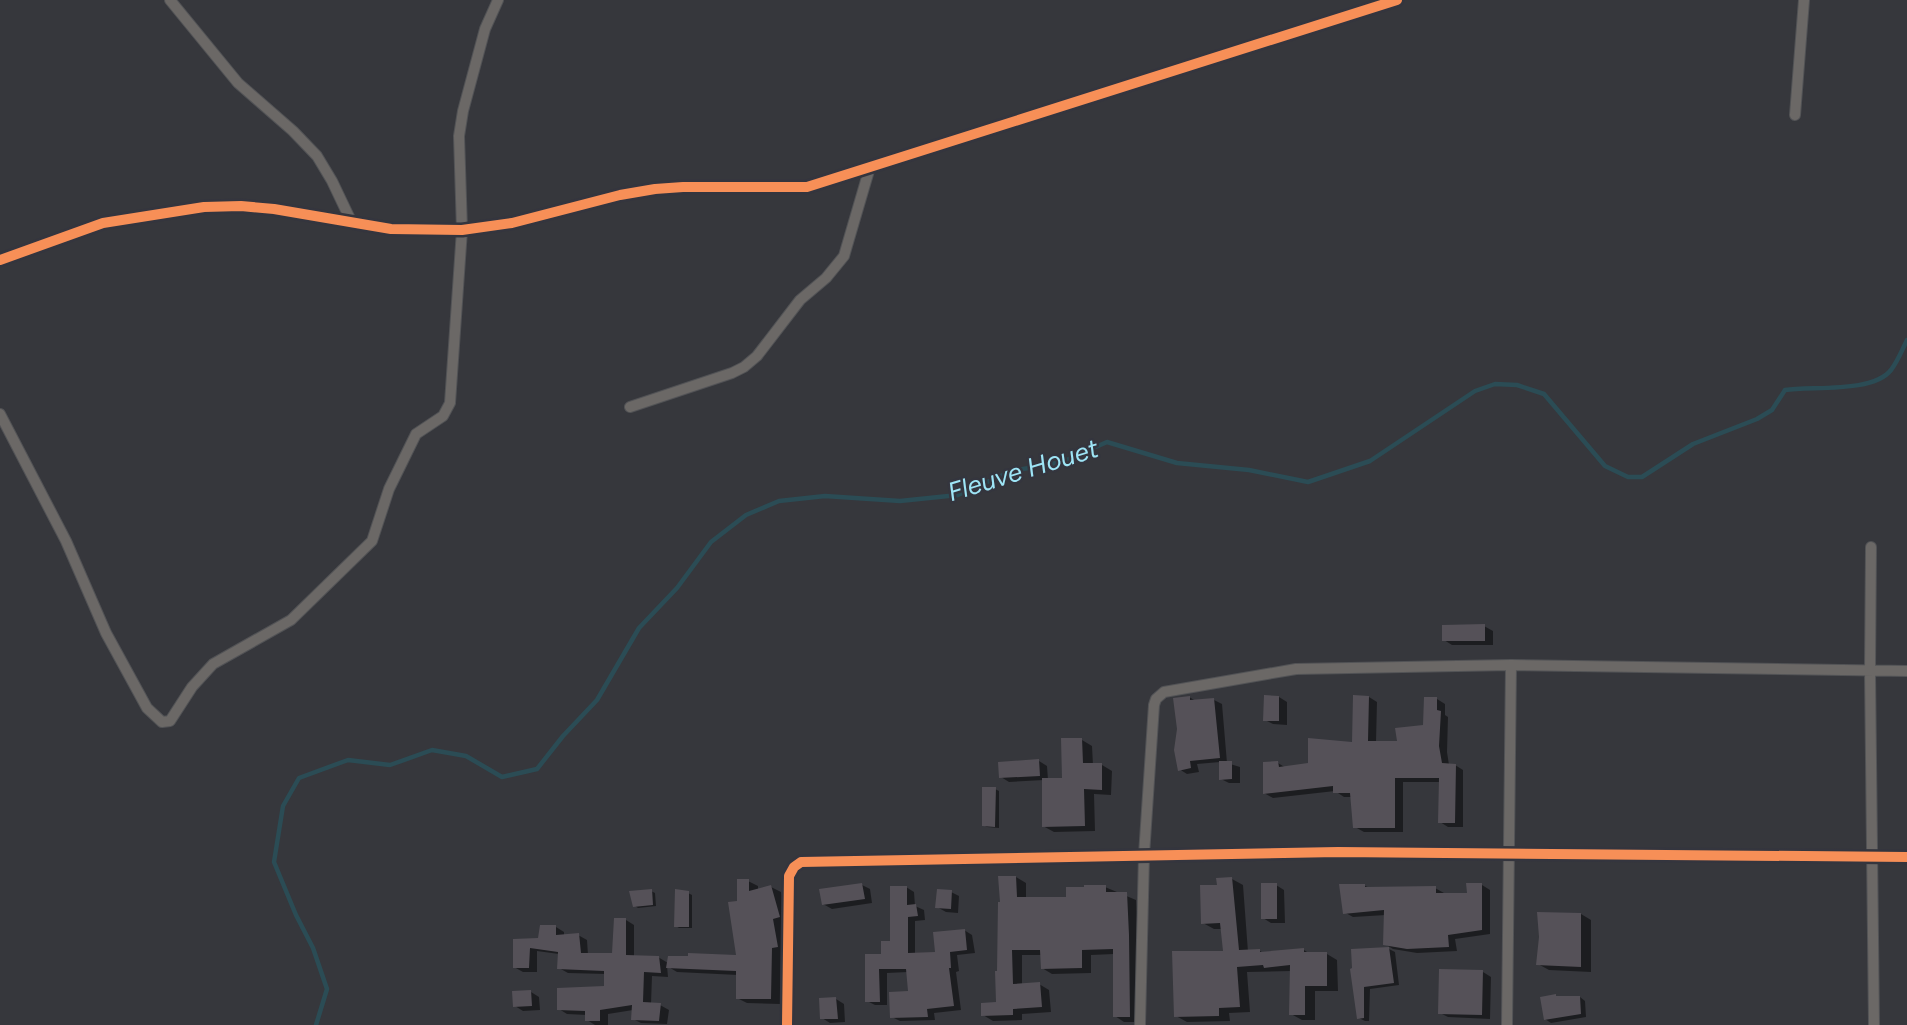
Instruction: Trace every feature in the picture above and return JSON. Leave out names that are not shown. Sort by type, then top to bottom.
[{"type":"street","points":[[170,0],[238,83],[317,156],[332,180],[352,223]]},
{"type":"street","points":[[0,414],[66,541],[106,633],[147,708],[162,722],[170,721],[192,687],[213,664],[291,620],[372,541],[389,489],[416,433],[443,416],[450,402],[462,230],[459,136],[485,29],[498,0]]},
{"type":"street","points":[[0,260],[103,223],[172,210],[241,206],[299,212],[391,229],[462,230],[512,223],[620,195],[655,189],[708,186],[807,187],[1397,0]]},
{"type":"street","points":[[1795,115],[1804,0]]},
{"type":"street","points":[[630,407],[732,373],[757,356],[787,315],[837,267],[844,256],[870,167]]},
{"type":"street","points":[[1871,547],[1874,1025]]},
{"type":"street","points":[[1507,1025],[1511,666]]},
{"type":"street","points":[[1140,1025],[1144,855],[1154,705],[1164,692],[1296,669],[1511,666],[1907,671]]},
{"type":"street","points":[[787,1025],[789,876],[801,862],[1338,852],[1907,857]]},
{"type":"building","points":[[1485,624],[1485,641],[1442,641],[1442,625]]},
{"type":"building","points":[[1264,695],[1279,696],[1279,721],[1263,721]]},
{"type":"building","points":[[1353,695],[1369,696],[1368,741],[1397,741],[1395,728],[1423,725],[1424,697],[1437,697],[1437,710],[1441,711],[1439,746],[1442,763],[1456,764],[1455,823],[1438,823],[1439,778],[1395,778],[1395,828],[1353,828],[1350,793],[1333,793],[1333,786],[1263,794],[1263,762],[1278,761],[1279,767],[1308,763],[1308,738],[1352,742]]},
{"type":"building","points":[[1190,696],[1190,700],[1214,698],[1220,758],[1190,761],[1191,768],[1178,771],[1174,750],[1177,729],[1173,698]]},
{"type":"building","points":[[1061,738],[1082,738],[1083,763],[1102,763],[1102,790],[1084,789],[1085,826],[1042,827],[1042,778],[1062,778]]},
{"type":"building","points":[[1039,759],[1040,776],[999,778],[998,762]]},
{"type":"building","points":[[1219,761],[1232,761],[1232,779],[1219,780]]},
{"type":"building","points":[[982,787],[996,787],[995,827],[982,826]]},
{"type":"building","points":[[998,876],[1016,876],[1017,897],[1066,897],[1066,887],[1084,885],[1106,885],[1106,892],[1127,892],[1130,1017],[1113,1017],[1113,949],[1082,950],[1082,968],[1041,969],[1040,950],[1012,950],[1013,984],[1040,982],[1042,1007],[1013,1009],[1013,1015],[981,1016],[981,1003],[996,1002],[995,971],[1000,902]]},
{"type":"building","points":[[1232,877],[1239,950],[1260,949],[1260,952],[1304,948],[1304,952],[1327,952],[1327,986],[1305,986],[1305,1015],[1289,1015],[1290,965],[1264,968],[1263,965],[1237,967],[1240,1007],[1219,1008],[1219,1016],[1174,1017],[1172,951],[1223,951],[1220,923],[1201,924],[1200,885],[1217,885],[1216,878]]},
{"type":"building","points":[[737,879],[749,879],[749,891],[771,885],[780,917],[773,919],[778,947],[772,948],[771,999],[736,999],[736,971],[666,968],[668,956],[688,956],[688,953],[736,955],[728,902],[737,901]]},
{"type":"building","points":[[862,883],[865,899],[822,905],[819,889]]},
{"type":"building","points":[[1261,883],[1277,883],[1277,919],[1261,919]]},
{"type":"building","points":[[1466,883],[1482,883],[1482,930],[1448,935],[1449,947],[1407,949],[1383,945],[1384,910],[1343,914],[1339,884],[1365,884],[1365,887],[1436,886],[1436,893],[1467,893]]},
{"type":"building","points":[[890,886],[907,886],[907,905],[916,904],[918,916],[908,917],[908,953],[935,952],[933,932],[965,929],[967,950],[950,952],[949,968],[954,1006],[927,1009],[928,1017],[890,1018],[889,992],[908,991],[906,969],[879,969],[880,1002],[865,1002],[865,954],[881,954],[881,941],[890,941]]},
{"type":"building","points":[[652,889],[653,905],[633,907],[629,891]]},
{"type":"building","points":[[675,889],[689,891],[689,927],[674,927]]},
{"type":"building","points":[[937,889],[952,890],[951,909],[935,908]]},
{"type":"building","points":[[1537,912],[1581,913],[1581,967],[1536,965],[1539,937]]},
{"type":"building","points":[[614,918],[626,918],[626,955],[659,956],[661,973],[644,972],[643,1002],[661,1003],[659,1021],[631,1020],[632,1005],[600,1010],[600,1021],[585,1021],[585,1011],[557,1010],[557,988],[604,986],[604,971],[557,969],[558,952],[530,948],[529,968],[513,968],[513,939],[538,938],[540,925],[556,925],[556,935],[579,933],[581,953],[612,953]]},
{"type":"building","points":[[1389,947],[1394,983],[1364,987],[1364,1018],[1357,1019],[1350,969],[1351,949]]},
{"type":"building","points":[[1439,969],[1483,970],[1482,1015],[1438,1014]]},
{"type":"building","points":[[531,990],[532,1006],[513,1007],[512,991]]},
{"type":"building","points":[[1556,994],[1580,996],[1581,1014],[1544,1020],[1540,997]]},
{"type":"building","points":[[836,997],[838,1019],[820,1019],[819,998]]},
{"type":"waterway","name":"Fleuve Houet","points":[[316,1025],[327,989],[313,948],[274,862],[283,806],[299,778],[348,760],[390,765],[432,750],[466,756],[502,777],[537,769],[597,700],[639,628],[677,588],[711,542],[746,515],[779,501],[825,496],[900,501],[958,495],[1012,471],[1062,462],[1107,442],[1177,463],[1249,470],[1308,482],[1370,461],[1475,391],[1495,384],[1517,385],[1544,394],[1605,466],[1628,477],[1642,477],[1693,444],[1757,419],[1772,410],[1785,390],[1857,385],[1882,377],[1891,370],[1907,340]]},
{"type":"cycle path","points":[[0,260],[103,223],[204,207],[274,209],[391,229],[462,230],[512,223],[620,195],[655,189],[807,187],[1397,0]]},
{"type":"cycle path","points":[[787,1025],[789,876],[801,862],[1338,852],[1907,857]]}]
